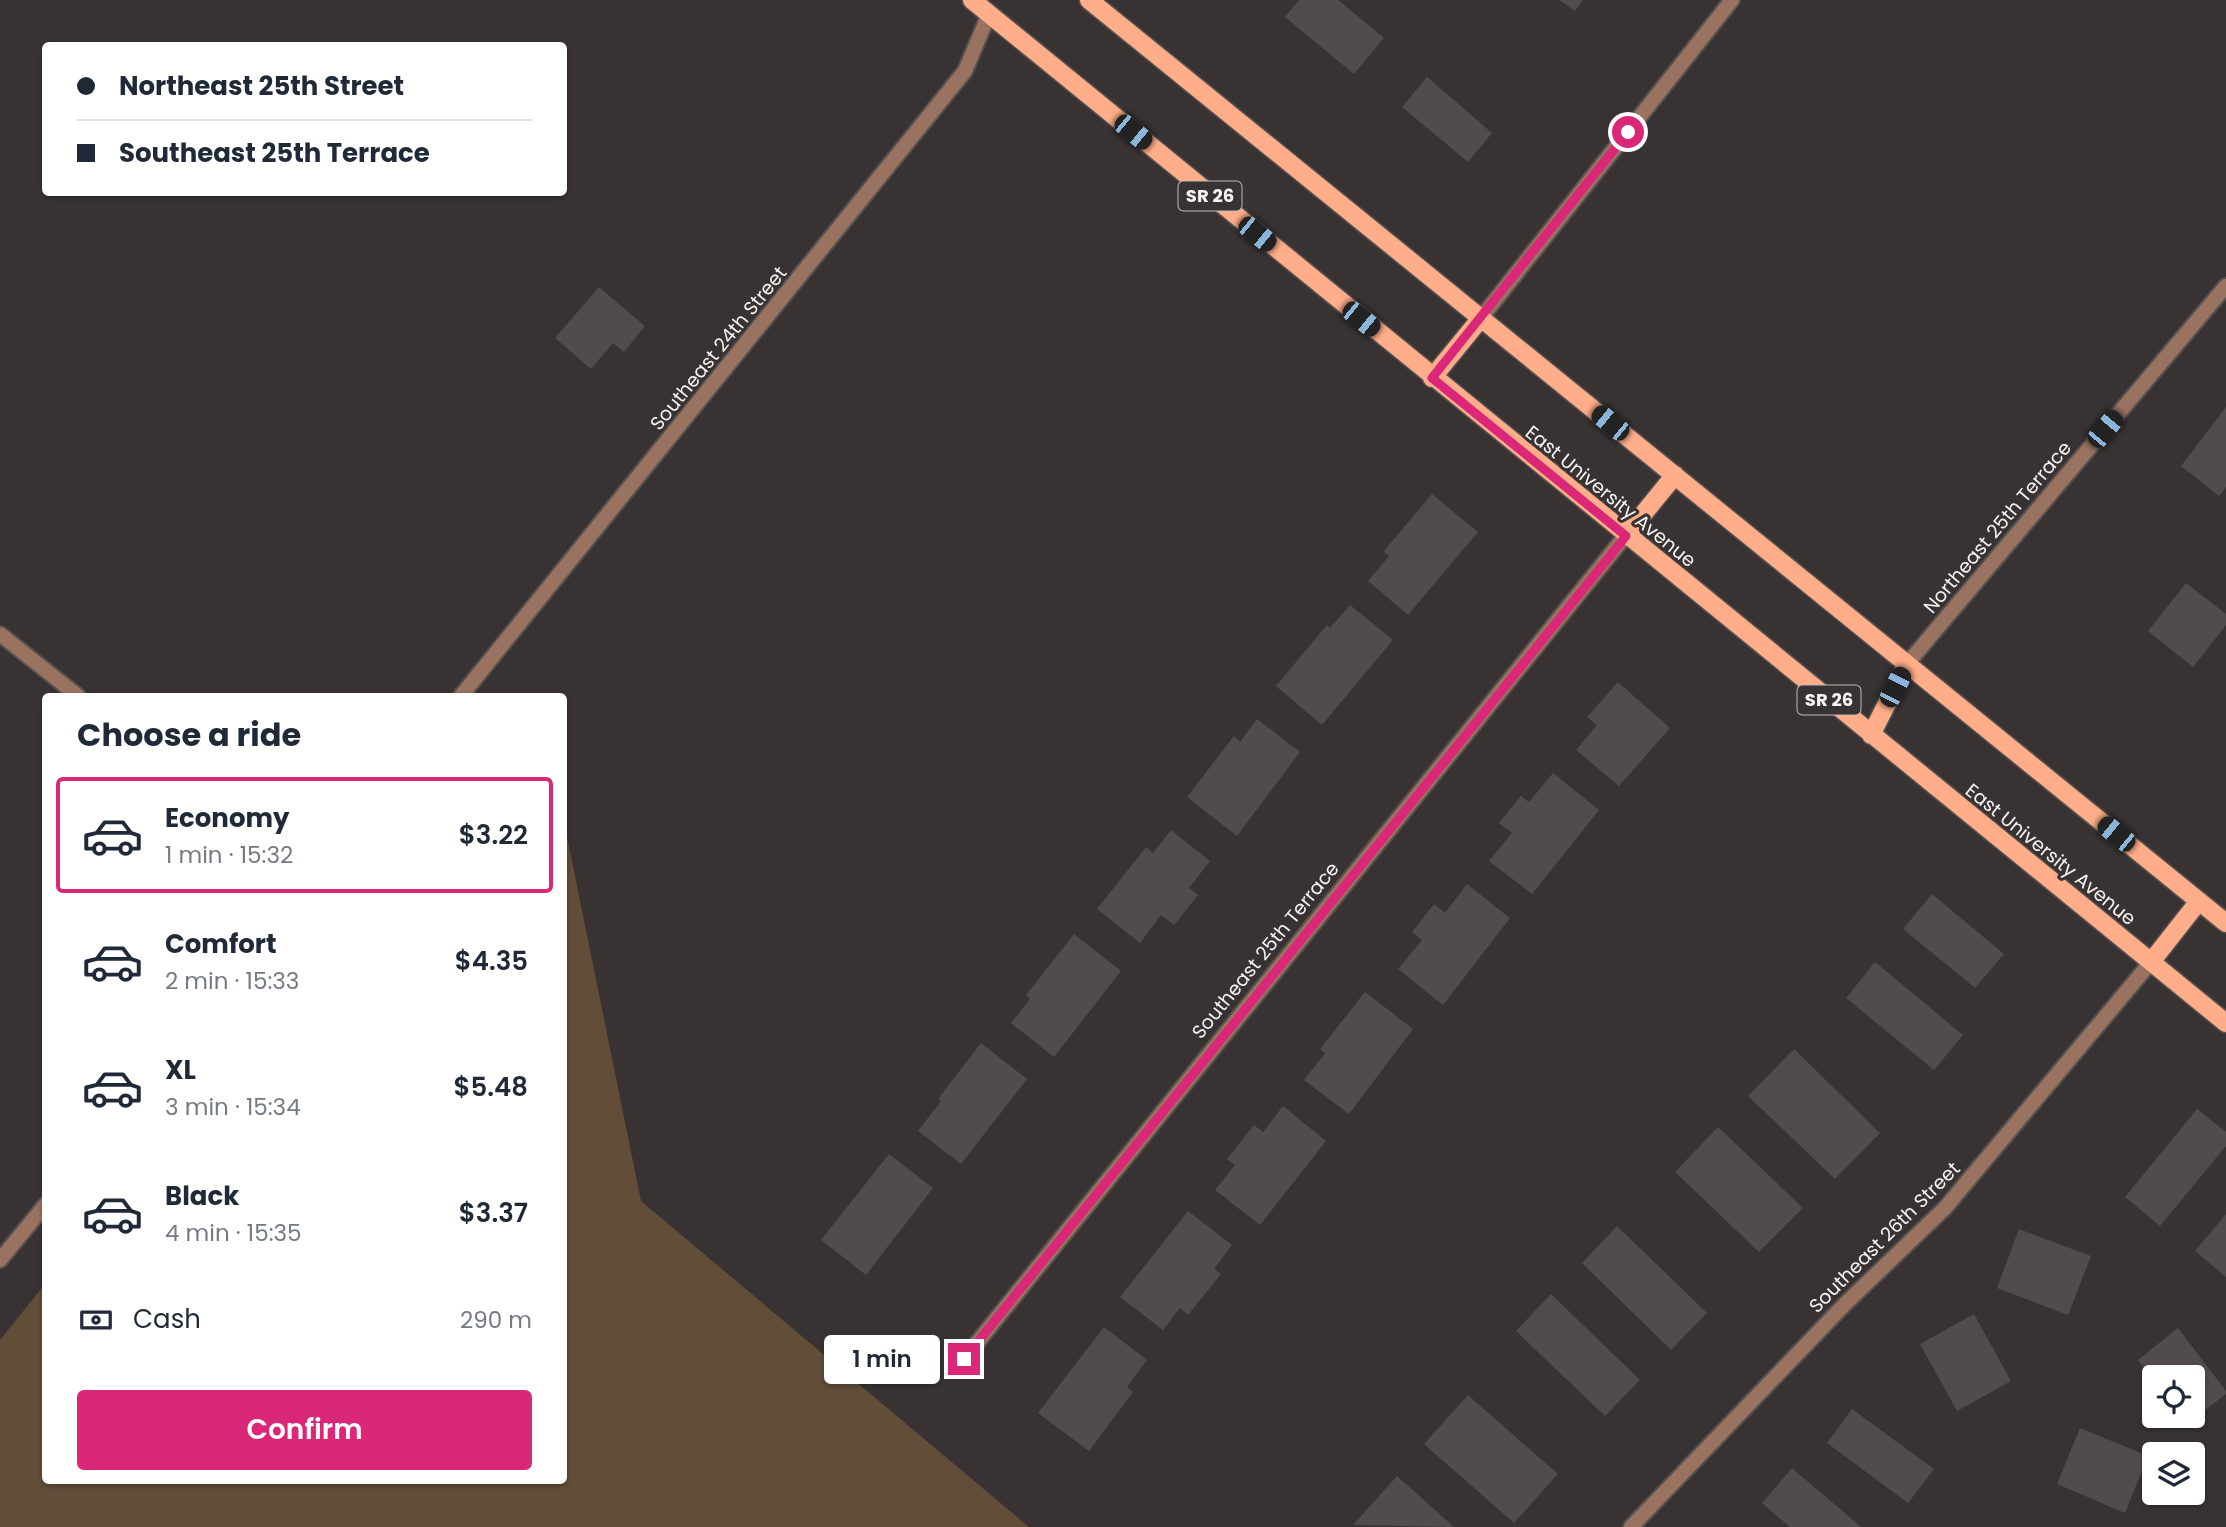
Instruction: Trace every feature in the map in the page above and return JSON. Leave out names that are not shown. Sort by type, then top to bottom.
[{"type":"main road","name":"East University Avenue","points":[[972,0],[991,7],[1432,378],[2226,1023]]},
{"type":"main road","points":[[1089,0],[2226,923]]},
{"type":"main road","points":[[1432,378],[1481,318]]},
{"type":"main road","points":[[1626,536],[1675,475]]},
{"type":"main road","points":[[1871,735],[1907,664]]},
{"type":"main road","points":[[2151,962],[2199,901]]},
{"type":"street","points":[[1481,318],[1732,0]]},
{"type":"street","name":"Southeast 24th Street","points":[[463,693],[965,71],[991,7]]},
{"type":"street","name":"Northeast 25th Terrace","points":[[1907,664],[2226,286]]},
{"type":"street","name":"Southeast 25th Terrace","points":[[964,1359],[1626,536]]},
{"type":"street","points":[[0,634],[74,693]]},
{"type":"street","name":"Southeast 26th Street","points":[[1631,1527],[1846,1303],[1945,1208],[2151,962]]},
{"type":"street","points":[[0,1260],[42,1209]]},
{"type":"shaded area","points":[[567,837],[641,1201],[1029,1527],[0,1527],[0,1340],[42,1288],[42,1484],[567,1484]]},
{"type":"building","points":[[1299,0],[1338,0],[1384,38],[1354,74],[1285,17]]},
{"type":"building","points":[[1559,0],[1583,0],[1575,11]]},
{"type":"building","points":[[1427,77],[1492,133],[1468,162],[1402,107]]},
{"type":"building","points":[[599,287],[645,326],[624,352],[613,343],[591,369],[555,338]]},
{"type":"building","points":[[2226,407],[2226,487],[2219,496],[2181,466]]},
{"type":"building","points":[[1432,494],[1478,532],[1408,615],[1368,581],[1389,556],[1383,552]]},
{"type":"building","points":[[2186,583],[2226,614],[2226,625],[2193,667],[2148,631]]},
{"type":"building","points":[[1350,605],[1393,640],[1322,725],[1276,686],[1327,625],[1330,628]]},
{"type":"building","points":[[1618,682],[1670,728],[1619,786],[1576,750],[1597,725],[1587,717]]},
{"type":"building","points":[[1257,719],[1300,752],[1237,836],[1187,797],[1234,736],[1240,742]]},
{"type":"building","points":[[1553,773],[1599,810],[1532,894],[1489,861],[1512,833],[1499,823],[1521,796],[1529,802]]},
{"type":"building","points":[[1171,830],[1210,861],[1189,888],[1198,895],[1174,925],[1161,915],[1140,943],[1097,909],[1146,847],[1153,853]]},
{"type":"building","points":[[1467,884],[1510,918],[1443,1005],[1398,969],[1422,940],[1412,932],[1434,904],[1445,913]]},
{"type":"building","points":[[1932,894],[2004,954],[1975,988],[1903,929]]},
{"type":"building","points":[[1074,934],[1121,971],[1054,1057],[1011,1023],[1030,999],[1026,995]]},
{"type":"building","points":[[1875,962],[1963,1035],[1934,1070],[1846,998]]},
{"type":"building","points":[[1365,992],[1413,1029],[1349,1114],[1304,1080],[1325,1053],[1320,1049]]},
{"type":"building","points":[[981,1043],[1027,1079],[961,1164],[918,1131],[941,1101],[938,1099]]},
{"type":"building","points":[[1794,1049],[1880,1133],[1835,1179],[1748,1096]]},
{"type":"building","points":[[1283,1106],[1326,1141],[1260,1225],[1215,1190],[1235,1165],[1227,1159],[1254,1125],[1263,1132]]},
{"type":"building","points":[[2197,1109],[2226,1132],[2226,1146],[2160,1226],[2125,1197]]},
{"type":"building","points":[[1718,1127],[1803,1208],[1759,1252],[1675,1172]]},
{"type":"building","points":[[889,1154],[933,1188],[866,1275],[821,1240]]},
{"type":"building","points":[[1188,1211],[1232,1245],[1214,1269],[1221,1274],[1188,1315],[1180,1308],[1163,1330],[1120,1297]]},
{"type":"building","points":[[2226,1214],[2226,1277],[2195,1251]]},
{"type":"building","points":[[1617,1226],[1707,1313],[1671,1350],[1582,1263]]},
{"type":"building","points":[[2019,1229],[2091,1256],[2068,1315],[1997,1288]]},
{"type":"building","points":[[1551,1294],[1640,1380],[1605,1416],[1516,1331]]},
{"type":"building","points":[[1974,1314],[2011,1381],[1957,1411],[1920,1344]]},
{"type":"building","points":[[1104,1327],[1147,1360],[1127,1387],[1133,1392],[1089,1451],[1038,1413]]},
{"type":"building","points":[[2178,1328],[2226,1391],[2226,1394],[2205,1410],[2205,1365],[2142,1366],[2138,1360]]},
{"type":"building","points":[[1468,1395],[1558,1474],[1514,1523],[1424,1444]]},
{"type":"building","points":[[1852,1409],[1934,1469],[1908,1503],[1827,1443]]},
{"type":"building","points":[[2080,1428],[2142,1454],[2142,1471],[2125,1513],[2057,1484]]},
{"type":"building","points":[[1792,1468],[1861,1527],[1790,1527],[1762,1503]]},
{"type":"building","points":[[1397,1476],[1454,1527],[1353,1525]]},
{"type":"route","points":[[964,1359],[1310,925],[1626,536],[1432,378],[1628,132]]}]
